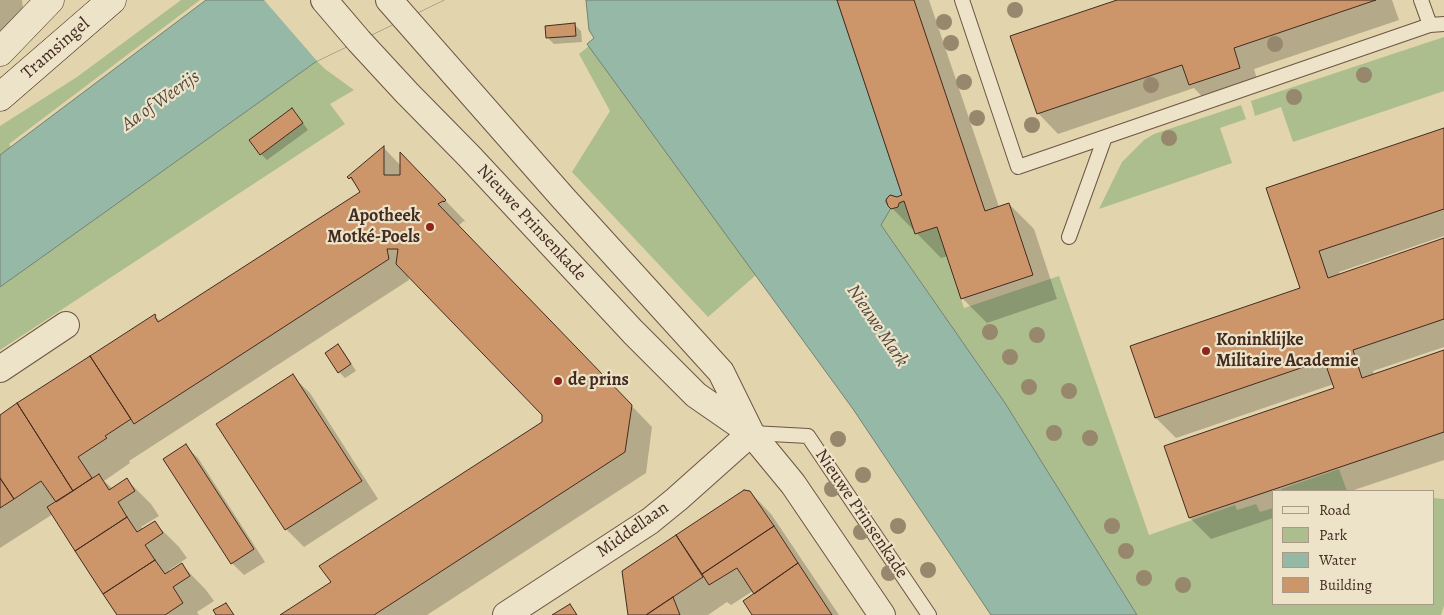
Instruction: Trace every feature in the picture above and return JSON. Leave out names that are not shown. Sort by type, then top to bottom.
[{"type":"main road","name":"Tramsingel","points":[[0,52],[50,0]]},
{"type":"main road","name":"Tramsingel","points":[[0,97],[112,0]]},
{"type":"street","name":"Nieuwe Prinsenkade","points":[[324,0],[407,93],[469,156],[633,332],[696,395],[751,433]]},
{"type":"street","name":"Nieuwe Prinsenkade","points":[[398,9],[564,200],[721,372],[751,433],[793,484],[882,615]]},
{"type":"street","points":[[0,368],[66,325]]},
{"type":"street","name":"Middellaan","points":[[506,615],[650,521],[751,433]]},
{"type":"lane","points":[[962,0],[1018,167],[1430,24],[1444,24]]},
{"type":"lane","points":[[1422,0],[1430,24]]},
{"type":"lane","points":[[1069,237],[1104,138]]},
{"type":"lane","name":"Nieuwe Prinsenkade","points":[[751,433],[808,436],[929,615]]},
{"type":"green space","points":[[181,0],[200,0],[9,144],[11,147],[0,155],[0,126],[77,77]]},
{"type":"green space","points":[[1444,37],[1444,91],[1293,142],[1281,107],[1255,116],[1251,101]]},
{"type":"green space","points":[[589,46],[756,275],[708,317],[572,172],[610,111],[579,54]]},
{"type":"green space","points":[[317,61],[354,90],[330,104],[345,124],[0,350],[0,287]]},
{"type":"green space","points":[[1241,105],[1246,119],[1220,128],[1232,163],[1099,209],[1122,162],[1144,140],[1154,134]]},
{"type":"green space","points":[[904,201],[915,234],[937,227],[964,308],[1059,276],[1149,535],[1235,505],[1237,510],[1256,504],[1260,512],[1272,508],[1272,605],[1434,605],[1434,498],[1444,499],[1444,606],[1441,615],[1137,615],[1005,403],[881,225],[891,208],[898,207],[899,203]]},
{"type":"green space","points":[[1339,469],[1347,490],[1282,490]]},
{"type":"water","name":"Aa of Weerijs","points":[[206,0],[444,0],[317,61],[0,287],[0,155]]},
{"type":"water","name":"Nieuwe Mark","points":[[586,0],[837,0],[902,195],[897,197],[890,195],[888,197],[886,203],[891,208],[881,225],[1005,403],[1137,615],[991,615],[853,409],[587,44],[594,38],[589,30]]},
{"type":"pier","points":[[264,0],[444,0],[317,61]]},
{"type":"building","points":[[837,0],[914,0],[985,211],[1009,203],[1033,275],[961,299],[937,227],[915,234],[904,201],[899,203],[898,207],[891,209],[888,206],[886,200],[890,195],[897,197],[902,195]]},
{"type":"building","points":[[1117,0],[1376,0],[1234,48],[1240,68],[1189,85],[1182,65],[1037,114],[1010,36]]},
{"type":"building","points":[[575,23],[576,36],[546,38],[545,26]]},
{"type":"building","points":[[292,108],[303,123],[260,155],[249,140]]},
{"type":"building","points":[[1444,128],[1444,209],[1319,251],[1328,278],[1444,238],[1444,319],[1353,350],[1362,378],[1444,350],[1444,432],[1189,518],[1164,446],[1334,388],[1324,360],[1155,418],[1130,346],[1300,288],[1266,188]]},
{"type":"building","name":"de prins","points":[[384,146],[384,175],[400,175],[400,152],[446,200],[438,204],[632,405],[625,452],[374,615],[280,615],[331,582],[319,566],[542,422],[542,415],[396,264],[398,249],[387,249],[389,259],[134,424],[90,356],[155,314],[158,322],[360,192],[351,177],[349,179],[347,177]]},
{"type":"building","points":[[338,344],[351,364],[338,373],[325,353]]},
{"type":"building","points":[[90,356],[131,419],[78,457],[92,478],[73,491],[17,403]]},
{"type":"building","points":[[293,374],[362,481],[285,530],[216,424]]},
{"type":"building","points":[[17,403],[73,491],[56,502],[41,481],[14,499],[0,478],[0,415]]},
{"type":"building","points":[[186,444],[254,549],[231,564],[163,459]]},
{"type":"building","points":[[99,474],[109,490],[127,478],[135,491],[118,502],[127,517],[75,551],[47,507]]},
{"type":"building","points":[[0,478],[14,499],[0,508]]},
{"type":"building","points":[[744,490],[750,491],[774,526],[702,574],[676,535]]},
{"type":"building","points":[[127,517],[137,532],[155,521],[163,533],[145,545],[155,560],[103,594],[75,551]]},
{"type":"building","points":[[774,526],[798,563],[754,594],[737,568],[709,585],[702,574]]},
{"type":"building","points":[[676,535],[703,577],[646,615],[628,615],[622,571]]},
{"type":"building","points":[[155,560],[165,574],[182,563],[190,576],[173,587],[183,603],[165,615],[117,615],[103,594]]},
{"type":"building","points":[[798,563],[832,615],[752,615],[743,601]]},
{"type":"building","points":[[673,597],[680,615],[646,615]]},
{"type":"building","points":[[226,603],[234,615],[216,615],[213,610]]},
{"type":"building","points":[[570,604],[577,615],[552,615]]},
{"type":"place","name":"Apotheek Motké-Poels","points":[[430,227]]},
{"type":"place","name":"Koninklijke Militaire Academie","points":[[1206,351]]},
{"type":"place","name":"de prins","points":[[558,381]]}]
